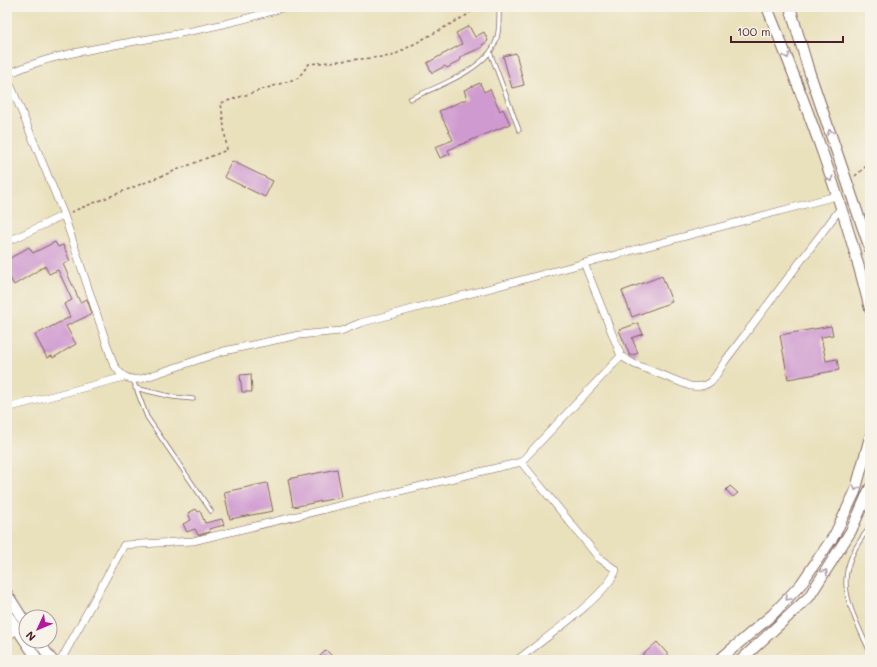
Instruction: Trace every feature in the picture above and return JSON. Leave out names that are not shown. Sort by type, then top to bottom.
[{"type":"main road","points":[[767,7],[802,94],[860,271],[870,309]]},
{"type":"main road","points":[[790,7],[808,68],[870,249]]},
{"type":"main road","points":[[719,660],[773,614],[802,584],[835,534],[855,492],[870,437]]},
{"type":"main road","points":[[741,660],[809,597],[851,531],[870,488]]},
{"type":"main road","points":[[7,594],[18,617]]},
{"type":"main road","points":[[7,614],[18,623]]},
{"type":"main road","points":[[33,649],[38,660]]},
{"type":"main road","points":[[44,649],[52,660]]},
{"type":"street","points":[[15,71],[51,57],[226,24],[285,7]]},
{"type":"street","points":[[7,87],[11,86],[64,215],[113,363],[124,377]]},
{"type":"street","points":[[7,408],[124,377],[133,380],[141,379],[224,351],[299,335],[341,330],[360,323],[836,196]]},
{"type":"street","points":[[584,264],[621,356],[634,364],[690,386],[700,387],[708,385],[715,377],[840,209]]},
{"type":"street","points":[[7,242],[64,215]]},
{"type":"street","points":[[61,660],[124,545],[193,541],[521,462],[621,356]]},
{"type":"street","points":[[517,660],[549,636],[603,590],[613,578],[616,570],[599,558],[521,462]]},
{"type":"street","points":[[7,638],[18,629]]},
{"type":"lane","points":[[410,99],[467,71],[490,52],[496,41],[499,26],[499,7]]},
{"type":"lane","points":[[490,52],[519,130]]},
{"type":"lane","points":[[133,380],[147,417],[211,511]]},
{"type":"lane","points":[[135,388],[172,397],[193,399]]},
{"type":"lane","points":[[870,528],[852,556],[847,568],[845,580],[849,605],[870,652]]},
{"type":"path","points":[[64,215],[227,150],[221,103],[298,78],[309,64],[392,56],[469,14],[473,7]]},
{"type":"path","points":[[848,182],[870,163]]},
{"type":"building","points":[[469,26],[475,37],[484,32],[488,41],[482,45],[483,47],[460,57],[461,60],[447,68],[445,66],[432,73],[427,63],[462,44],[456,33]]},
{"type":"building","points":[[516,53],[524,85],[512,88],[503,56]]},
{"type":"building","points":[[480,83],[484,92],[490,89],[500,111],[503,109],[510,124],[448,150],[450,154],[440,158],[435,147],[453,140],[439,111],[467,99],[464,90]]},
{"type":"building","points":[[232,161],[273,181],[265,197],[224,177]]},
{"type":"building","points":[[55,242],[58,247],[63,245],[70,261],[63,264],[80,302],[87,299],[92,314],[66,326],[76,344],[53,358],[52,356],[47,358],[35,335],[70,317],[64,304],[72,300],[58,270],[49,274],[45,266],[14,285],[7,273],[7,260],[29,247],[33,253]]},
{"type":"building","points":[[662,276],[672,302],[632,317],[622,291]]},
{"type":"building","points":[[638,323],[643,334],[632,338],[638,353],[630,356],[619,330]]},
{"type":"building","points":[[831,326],[833,335],[821,337],[826,361],[837,359],[839,370],[788,379],[780,335]]},
{"type":"building","points":[[251,374],[252,392],[242,392],[240,375]]},
{"type":"building","points":[[337,469],[342,497],[293,507],[288,479]]},
{"type":"building","points":[[267,483],[273,511],[230,519],[224,492]]},
{"type":"building","points":[[730,486],[738,493],[733,497],[726,490]]},
{"type":"building","points":[[196,509],[198,512],[200,511],[205,523],[222,519],[224,525],[209,529],[210,532],[198,535],[195,529],[187,532],[183,524],[191,520],[188,513]]},
{"type":"building","points":[[657,642],[673,660],[637,660]]},
{"type":"building","points":[[326,650],[336,660],[316,660]]}]
